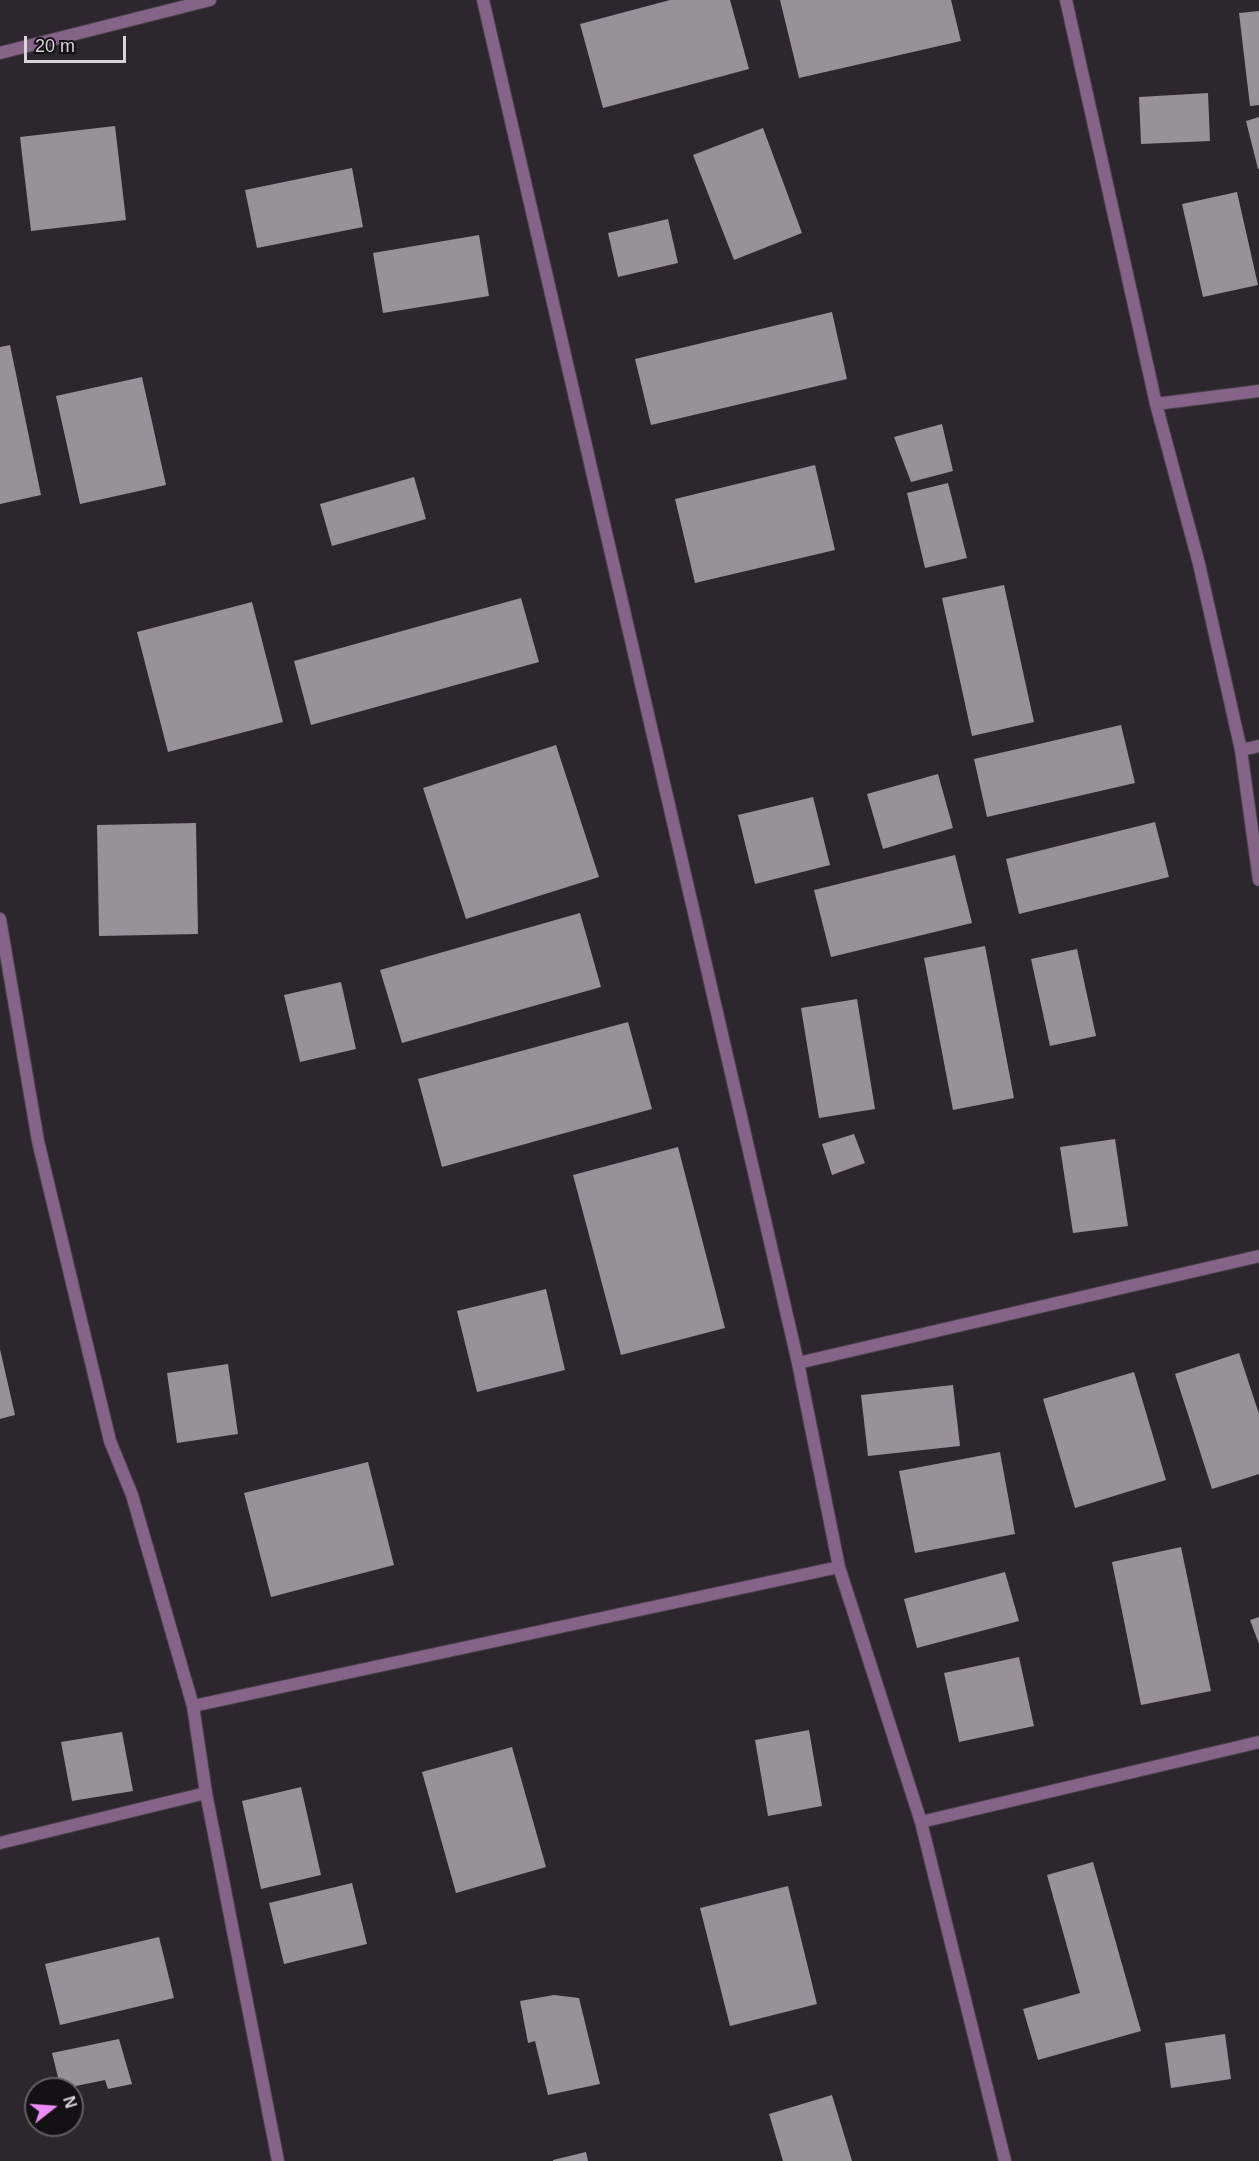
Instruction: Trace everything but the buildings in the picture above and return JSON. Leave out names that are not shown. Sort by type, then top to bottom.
[{"type":"street","points":[[0,53],[210,0]]},
{"type":"street","points":[[483,0],[798,1363],[839,1567],[921,1822],[1005,2161]]},
{"type":"street","points":[[1066,0],[1156,404],[1199,564],[1241,750],[1259,879]]},
{"type":"street","points":[[1156,404],[1259,390]]},
{"type":"street","points":[[1241,750],[1259,746]]},
{"type":"street","points":[[0,919],[38,1141],[107,1430],[132,1495],[193,1706],[206,1793],[278,2161]]},
{"type":"street","points":[[798,1363],[1259,1256]]},
{"type":"street","points":[[193,1706],[839,1567]]},
{"type":"street","points":[[921,1822],[1259,1742]]},
{"type":"street","points":[[0,1843],[206,1793]]}]
